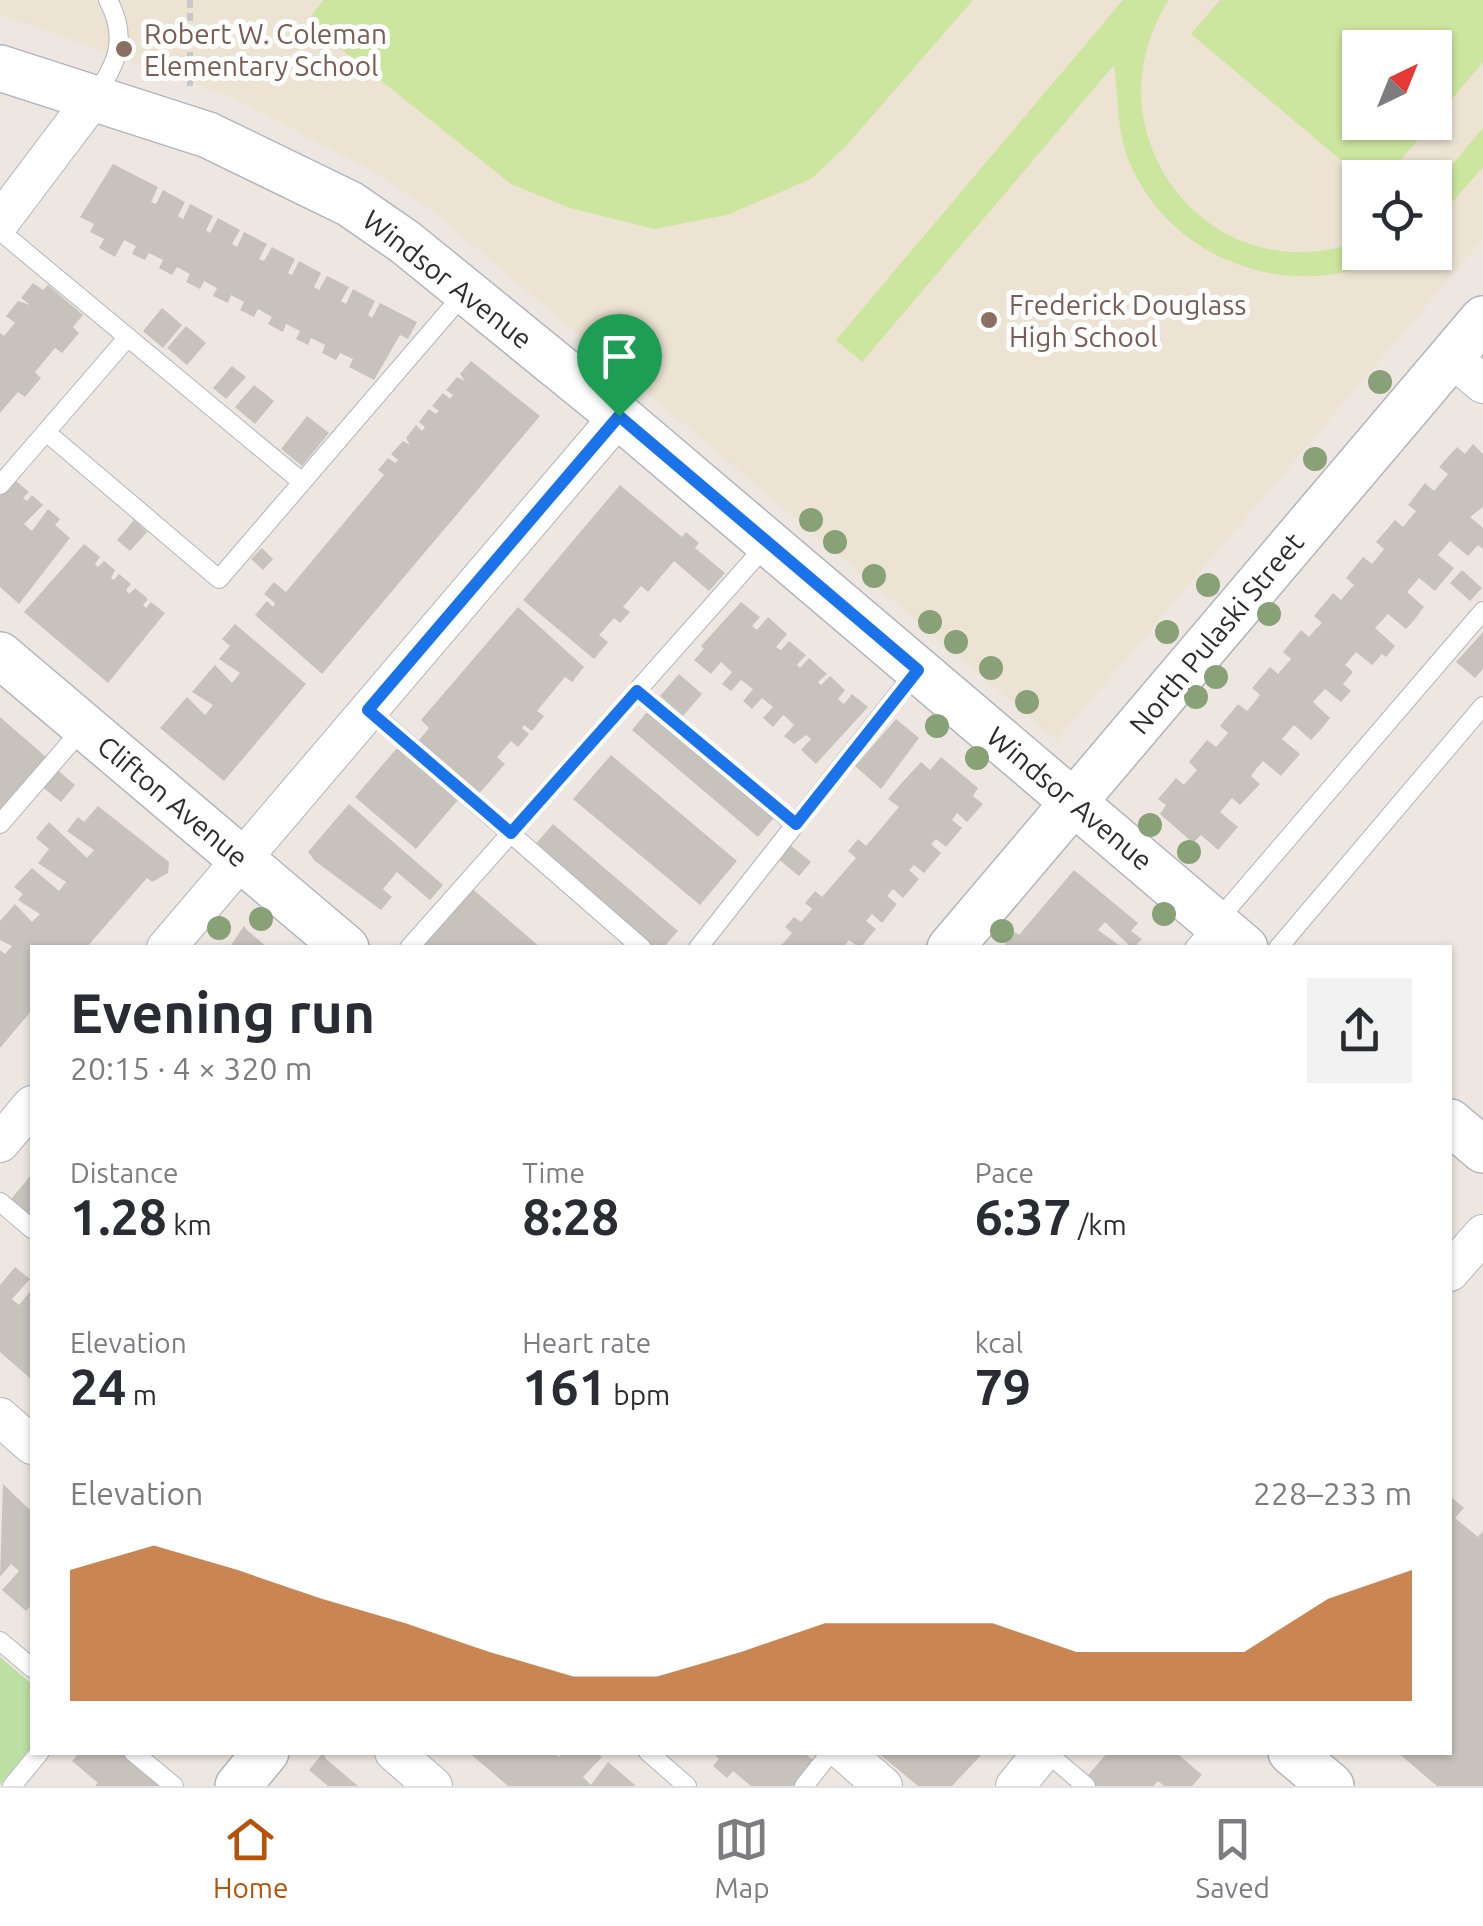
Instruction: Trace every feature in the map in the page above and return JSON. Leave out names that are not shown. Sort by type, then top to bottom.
[{"type":"street","name":"Windsor Avenue","points":[[0,68],[208,136],[350,204],[467,290],[1075,800],[1218,939]]},
{"type":"street","points":[[0,222],[92,100]]},
{"type":"street","name":"North Pulaski Street","points":[[953,945],[1075,800],[1467,371],[1483,320]]},
{"type":"street","points":[[169,945],[619,416]]},
{"type":"street","name":"Clifton Avenue","points":[[0,655],[342,945]]},
{"type":"street","points":[[1452,1124],[1483,1150]]},
{"type":"street","points":[[1452,1270],[1483,1234]]},
{"type":"street","points":[[0,1417],[30,1443]]},
{"type":"street","points":[[238,1786],[264,1755]]},
{"type":"street","points":[[397,1755],[433,1786]]},
{"type":"street","points":[[847,1755],[883,1786]]},
{"type":"street","points":[[1014,1786],[1041,1755]]},
{"type":"street","points":[[1295,1755],[1331,1786]]},
{"type":"lane","points":[[92,100],[114,68],[120,46],[121,32],[108,0]]},
{"type":"lane","points":[[0,231],[302,482]]},
{"type":"lane","points":[[46,432],[219,579],[467,290]]},
{"type":"lane","points":[[0,485],[128,337]]},
{"type":"lane","points":[[412,945],[768,543]]},
{"type":"lane","points":[[1218,939],[1483,610]]},
{"type":"lane","points":[[700,945],[918,670]]},
{"type":"lane","points":[[637,691],[796,824]]},
{"type":"lane","points":[[1281,945],[1483,706]]},
{"type":"lane","points":[[368,710],[639,945]]},
{"type":"lane","points":[[0,824],[84,726]]},
{"type":"lane","points":[[0,1202],[30,1228]]},
{"type":"lane","points":[[0,1641],[30,1666]]},
{"type":"lane","points":[[12,1786],[38,1755]]},
{"type":"lane","points":[[138,1755],[174,1786]]},
{"type":"lane","points":[[651,1755],[687,1786]]},
{"type":"lane","points":[[804,1786],[829,1755]]},
{"type":"lane","points":[[1048,1755],[1086,1786]]},
{"type":"path","points":[[190,0],[190,95]]},
{"type":"shaded area","name":"Frederick Douglass High School","points":[[0,0],[1483,0],[1483,239],[1057,740],[429,208],[369,169],[229,96],[0,14]]},
{"type":"green space","points":[[323,0],[973,0],[847,145],[811,179],[727,215],[654,229],[570,208],[511,184],[307,22]]},
{"type":"green space","points":[[1123,0],[1169,0],[1146,51],[1142,102],[1152,149],[1176,191],[1211,224],[1255,246],[1305,252],[1342,245],[1342,270],[1350,270],[1322,276],[1284,275],[1247,267],[1212,253],[1180,231],[1154,204],[1133,170],[1121,131],[1114,65],[862,362],[836,340]]},
{"type":"green space","points":[[1220,0],[1483,0],[1483,62],[1452,99],[1452,30],[1342,30],[1342,140],[1418,140],[1400,160],[1342,161],[1191,34]]},
{"type":"green space","points":[[1483,128],[1483,167],[1452,203],[1452,165]]},
{"type":"green space","points":[[0,1657],[30,1682],[30,1748],[0,1785]]},
{"type":"building","points":[[113,164],[158,187],[151,202],[156,204],[163,190],[185,202],[178,216],[183,219],[190,204],[213,216],[206,230],[210,233],[218,218],[240,230],[232,244],[237,247],[244,232],[267,244],[259,259],[264,261],[272,247],[295,259],[288,273],[292,275],[299,261],[321,273],[314,287],[319,290],[327,276],[349,287],[341,301],[346,304],[353,289],[375,301],[368,315],[372,318],[380,303],[417,322],[408,339],[400,335],[374,380],[349,367],[353,359],[340,353],[336,360],[322,353],[325,345],[311,338],[308,345],[296,339],[300,331],[286,324],[283,332],[268,324],[272,317],[258,309],[254,317],[240,310],[244,302],[231,295],[228,303],[213,296],[217,288],[204,281],[200,289],[186,282],[190,274],[177,267],[172,275],[159,268],[163,260],[149,253],[145,260],[132,254],[136,246],[124,240],[115,257],[99,248],[104,239],[90,232],[94,224],[80,217]]},
{"type":"building","points":[[33,283],[43,290],[48,285],[83,315],[73,327],[79,333],[62,353],[55,348],[35,372],[41,378],[25,397],[18,392],[0,413],[0,333],[4,336],[15,323],[6,316],[18,301],[30,305],[21,298]]},
{"type":"building","points":[[162,308],[182,325],[163,348],[143,331]]},
{"type":"building","points":[[186,326],[206,343],[187,365],[167,348]]},
{"type":"building","points":[[471,361],[540,416],[322,674],[255,615],[267,601],[273,607],[275,603],[264,594],[274,582],[286,592],[384,475],[378,470],[388,458],[395,463],[398,460],[391,454],[403,441],[410,445],[406,438],[416,425],[422,431],[425,427],[419,422],[429,409],[436,414],[439,411],[432,406],[443,393],[450,399],[453,395],[446,390],[457,377],[465,381],[460,374]]},
{"type":"building","points":[[232,366],[246,377],[226,399],[213,388]]},
{"type":"building","points":[[254,385],[274,401],[255,424],[235,407]]},
{"type":"building","points":[[307,416],[329,433],[302,466],[281,449]]},
{"type":"building","points":[[1473,444],[1483,454],[1483,507],[1470,517],[1483,528],[1483,549],[1478,545],[1468,556],[1450,541],[1438,555],[1454,568],[1435,591],[1419,578],[1407,592],[1424,607],[1415,619],[1406,629],[1388,614],[1375,628],[1395,646],[1386,657],[1382,654],[1372,665],[1356,652],[1345,665],[1353,672],[1343,684],[1351,691],[1341,702],[1325,689],[1313,702],[1330,718],[1322,728],[1311,740],[1294,725],[1282,739],[1300,754],[1281,776],[1263,761],[1251,776],[1260,784],[1240,805],[1232,798],[1220,812],[1238,827],[1218,850],[1201,835],[1193,843],[1160,814],[1166,805],[1158,799],[1176,778],[1184,785],[1197,770],[1189,762],[1207,740],[1216,747],[1228,733],[1220,726],[1238,704],[1247,711],[1253,704],[1260,695],[1252,688],[1270,667],[1278,674],[1291,659],[1283,652],[1301,630],[1309,637],[1322,623],[1314,616],[1333,593],[1341,600],[1354,585],[1346,578],[1363,557],[1372,564],[1384,549],[1376,542],[1395,520],[1403,527],[1416,511],[1408,505],[1425,483],[1434,491],[1448,474],[1439,467],[1457,447],[1465,454]]},
{"type":"building","points":[[15,480],[29,492],[23,498],[27,501],[32,495],[43,505],[24,524],[32,531],[48,509],[60,519],[55,525],[70,538],[19,604],[0,587],[0,496]]},
{"type":"building","points":[[620,485],[682,537],[686,532],[699,543],[695,548],[725,573],[709,591],[674,561],[648,592],[641,586],[623,607],[630,612],[620,623],[614,618],[599,635],[608,642],[594,659],[523,600]]},
{"type":"building","points":[[134,520],[147,532],[130,551],[117,540]]},
{"type":"building","points":[[84,544],[100,557],[95,564],[98,567],[104,561],[115,570],[111,578],[114,580],[119,574],[131,584],[126,590],[129,594],[135,588],[148,599],[143,605],[146,608],[151,602],[165,613],[108,683],[24,612]]},
{"type":"building","points":[[262,548],[273,559],[263,570],[251,559]]},
{"type":"building","points":[[1462,570],[1482,588],[1470,601],[1450,583]]},
{"type":"building","points":[[741,602],[760,617],[752,626],[757,630],[768,617],[787,634],[776,647],[781,650],[789,641],[806,655],[797,665],[800,668],[809,658],[827,674],[818,682],[821,685],[830,676],[845,690],[838,699],[844,704],[852,694],[868,707],[816,764],[801,750],[811,739],[806,735],[794,744],[784,736],[794,725],[787,718],[783,715],[773,727],[763,718],[773,707],[762,698],[752,709],[743,701],[753,689],[741,680],[731,691],[722,684],[732,672],[721,662],[711,674],[694,660],[704,649],[701,646]]},
{"type":"building","points":[[518,607],[584,667],[572,682],[565,677],[537,711],[544,716],[532,731],[524,725],[522,728],[529,734],[518,747],[511,741],[497,757],[505,764],[476,797],[415,745],[429,728],[421,720]]},
{"type":"building","points":[[235,624],[306,684],[224,781],[160,728],[187,697],[205,715],[213,705],[192,692],[215,665],[232,683],[240,673],[219,659],[230,646],[222,639]]},
{"type":"building","points":[[1483,632],[1483,669],[1475,678],[1456,662]]},
{"type":"building","points":[[679,674],[702,694],[683,716],[660,696]]},
{"type":"building","points":[[650,708],[776,815],[758,837],[632,730]]},
{"type":"building","points":[[0,717],[46,757],[0,809]]},
{"type":"building","points":[[896,719],[919,738],[881,789],[855,766]]},
{"type":"building","points":[[397,748],[458,800],[416,849],[355,797]]},
{"type":"building","points":[[611,755],[737,861],[700,905],[573,799]]},
{"type":"building","points":[[941,757],[978,788],[973,796],[983,804],[967,822],[957,813],[952,820],[962,828],[946,847],[936,839],[931,844],[941,853],[924,873],[914,865],[909,870],[919,879],[903,898],[893,889],[887,896],[897,904],[882,923],[872,914],[866,921],[876,929],[863,945],[849,940],[845,945],[782,945],[792,933],[785,927],[794,917],[801,922],[812,909],[805,903],[815,891],[822,897],[856,858],[848,851],[858,839],[866,846],[899,807],[888,799],[898,787],[921,762],[930,770]]},
{"type":"building","points":[[54,767],[75,785],[61,802],[40,785]]},
{"type":"building","points":[[349,804],[443,885],[430,900],[397,872],[383,889],[392,897],[381,910],[315,861],[308,852]]},
{"type":"building","points":[[98,806],[169,862],[168,873],[152,882],[147,878],[89,945],[30,945],[30,1012],[0,1048],[0,950],[5,954],[12,946],[0,940],[0,921],[15,904],[32,922],[40,914],[18,900],[23,894],[14,887],[32,868],[59,891],[66,882],[38,863],[49,849],[36,838],[49,822],[87,858],[94,850],[67,831],[78,817],[84,822]]},
{"type":"building","points":[[553,824],[678,931],[666,945],[650,945],[534,846]]},
{"type":"building","points":[[789,844],[811,862],[799,876],[777,858]]},
{"type":"building","points":[[1074,870],[1138,923],[1131,931],[1142,939],[1138,945],[1129,945],[1105,922],[1098,930],[1119,945],[1004,945],[1015,932],[1019,935]]},
{"type":"building","points":[[469,886],[538,945],[419,945]]},
{"type":"building","points":[[244,926],[264,945],[231,945]]},
{"type":"building","points":[[30,1176],[30,1221],[7,1204]]},
{"type":"building","points":[[15,1267],[30,1279],[12,1299],[19,1305],[30,1291],[30,1378],[0,1352],[0,1285]]},
{"type":"building","points":[[3,1484],[30,1510],[30,1606],[26,1611],[2,1590],[19,1571],[11,1564],[0,1577]]},
{"type":"building","points":[[1452,1498],[1464,1508],[1455,1518],[1478,1537],[1483,1531],[1483,1786],[1437,1786],[1401,1755],[1452,1755]]},
{"type":"building","points":[[77,1755],[125,1755],[160,1786],[95,1786],[98,1783],[72,1761]]},
{"type":"building","points":[[324,1755],[358,1786],[328,1786],[309,1770]]},
{"type":"building","points":[[472,1755],[600,1755],[602,1757],[583,1777],[591,1785],[608,1762],[636,1786],[508,1786]]},
{"type":"building","points":[[715,1755],[807,1755],[815,1762],[793,1786],[751,1786],[733,1771],[727,1778],[713,1766],[719,1759]]},
{"type":"building","points":[[881,1755],[981,1755],[952,1786],[918,1786]]},
{"type":"building","points":[[1105,1755],[1179,1755],[1202,1775],[1192,1786],[1164,1786],[1158,1781],[1153,1786],[1092,1786],[1083,1781]]},
{"type":"place","name":"Robert W. Coleman Elementary School","points":[[124,49]]},
{"type":"place","name":"Frederick Douglass High School","points":[[989,320]]},
{"type":"route","points":[[619,416],[918,670],[796,824],[637,691],[511,833],[368,710],[619,416]]}]
